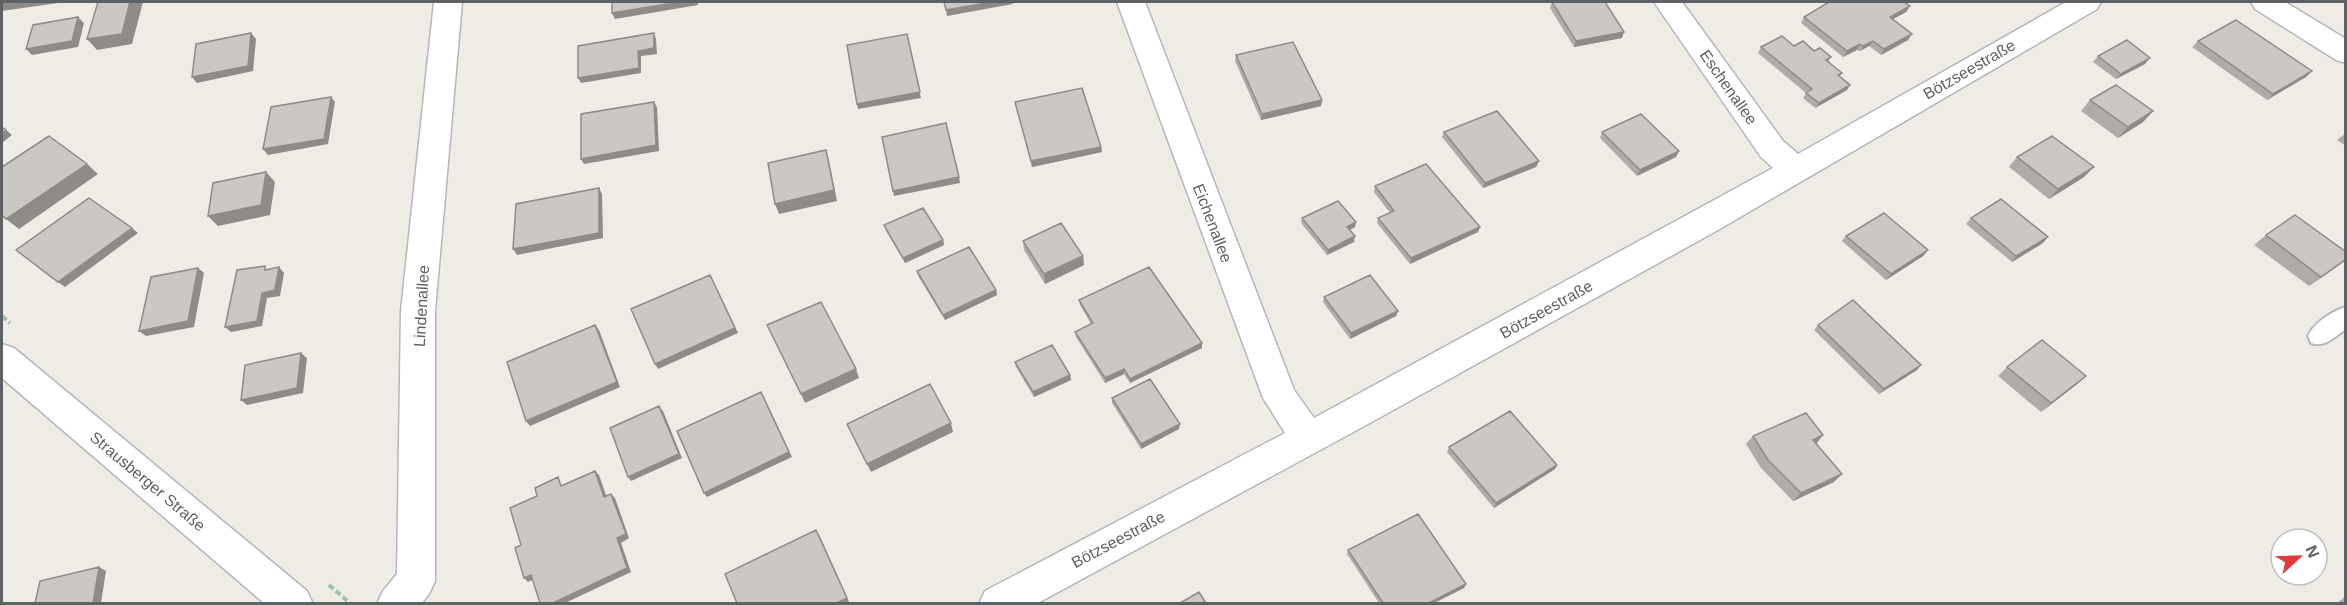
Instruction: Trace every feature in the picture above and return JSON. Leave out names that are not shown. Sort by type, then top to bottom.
[{"type":"street","name":"Lindenallee","points":[[396,603],[416,581],[418,311],[447,2]]},
{"type":"street","name":"Eichenallee","points":[[1131,2],[1280,398],[1308,438]]},
{"type":"street","name":"Eschenallee","points":[[1668,2],[1772,149],[1794,169]]},
{"type":"street","name":"Bötzseestraße","points":[[998,603],[1696,227],[2087,2]]},
{"type":"street","points":[[2265,2],[2346,53]]},
{"type":"street","name":"Strausberger Straße","points":[[2,358],[294,603]]},
{"type":"lane","points":[[2319,336],[2346,316]]},
{"type":"building","points":[[98,2],[130,2],[122,34],[87,39]]},
{"type":"building","points":[[612,2],[680,2],[612,13]]},
{"type":"building","points":[[944,2],[992,2],[946,10]]},
{"type":"building","points":[[1552,2],[1605,2],[1624,32],[1576,41]]},
{"type":"building","points":[[1829,2],[1904,2],[1910,6],[1890,17],[1912,34],[1884,49],[1873,41],[1863,46],[1860,44],[1847,51],[1804,17]]},
{"type":"building","points":[[78,17],[72,41],[26,49],[33,25]]},
{"type":"building","points":[[2236,20],[2312,71],[2273,94],[2198,41]]},
{"type":"building","points":[[251,33],[248,66],[192,77],[196,44]]},
{"type":"building","points":[[654,33],[654,48],[638,51],[639,68],[578,78],[578,46]]},
{"type":"building","points":[[907,34],[920,92],[857,104],[847,45]]},
{"type":"building","points":[[1782,36],[1794,46],[1803,41],[1814,51],[1820,48],[1831,57],[1826,60],[1842,73],[1838,75],[1850,85],[1819,103],[1806,93],[1812,89],[1761,47]]},
{"type":"building","points":[[2127,40],[2150,58],[2121,74],[2098,56]]},
{"type":"building","points":[[1293,42],[1322,100],[1262,114],[1236,55]]},
{"type":"building","points":[[2116,85],[2153,111],[2128,127],[2090,100]]},
{"type":"building","points":[[1082,88],[1101,147],[1031,161],[1015,102]]},
{"type":"building","points":[[331,97],[324,139],[263,149],[271,107]]},
{"type":"building","points":[[654,102],[656,145],[581,159],[581,114]]},
{"type":"building","points":[[1497,111],[1539,161],[1485,183],[1444,132]]},
{"type":"building","points":[[1641,114],[1679,151],[1640,170],[1602,132]]},
{"type":"building","points":[[946,123],[959,177],[893,191],[882,137]]},
{"type":"building","points":[[49,136],[87,164],[6,219],[2,215],[2,167]]},
{"type":"building","points":[[2052,136],[2094,167],[2058,189],[2017,157]]},
{"type":"building","points":[[826,150],[834,190],[775,204],[768,163]]},
{"type":"building","points":[[1426,164],[1480,227],[1411,258],[1378,218],[1394,211],[1375,186]]},
{"type":"building","points":[[266,172],[261,205],[208,216],[213,183]]},
{"type":"building","points":[[599,188],[599,233],[513,249],[516,204]]},
{"type":"building","points":[[89,198],[132,228],[58,282],[16,250]]},
{"type":"building","points":[[2001,199],[2048,237],[2016,256],[1971,218]]},
{"type":"building","points":[[1338,201],[1356,222],[1347,227],[1355,236],[1328,250],[1302,218]]},
{"type":"building","points":[[923,208],[943,240],[903,258],[884,225]]},
{"type":"building","points":[[1884,213],[1928,250],[1891,274],[1846,236]]},
{"type":"building","points":[[2295,215],[2346,252],[2346,259],[2321,277],[2266,235]]},
{"type":"building","points":[[1061,223],[1083,256],[1044,274],[1023,241]]},
{"type":"building","points":[[969,247],[996,290],[943,315],[917,271]]},
{"type":"building","points":[[265,266],[265,270],[279,267],[275,290],[262,293],[257,321],[225,327],[237,270]]},
{"type":"building","points":[[1149,267],[1202,343],[1130,379],[1124,369],[1105,378],[1075,332],[1093,323],[1079,300]]},
{"type":"building","points":[[198,268],[188,321],[139,331],[151,277]]},
{"type":"building","points":[[710,275],[735,328],[655,364],[631,309]]},
{"type":"building","points":[[1370,275],[1398,311],[1351,333],[1324,297]]},
{"type":"building","points":[[1853,300],[1921,365],[1884,389],[1818,325]]},
{"type":"building","points":[[821,302],[856,369],[801,394],[767,325]]},
{"type":"building","points":[[595,325],[617,382],[526,421],[507,362]]},
{"type":"building","points":[[2042,340],[2086,376],[2051,403],[2007,367]]},
{"type":"building","points":[[1052,345],[1070,375],[1033,392],[1015,362]]},
{"type":"building","points":[[301,353],[297,388],[241,400],[245,365]]},
{"type":"building","points":[[1150,379],[1180,424],[1141,444],[1112,398]]},
{"type":"building","points":[[930,384],[951,423],[867,464],[847,424]]},
{"type":"building","points":[[761,392],[789,452],[704,493],[677,431]]},
{"type":"building","points":[[659,406],[679,454],[628,477],[610,428]]},
{"type":"building","points":[[1510,411],[1557,465],[1496,503],[1449,447]]},
{"type":"building","points":[[1806,413],[1823,435],[1813,440],[1842,474],[1801,493],[1768,460],[1753,436]]},
{"type":"building","points":[[595,471],[604,497],[611,494],[626,534],[617,538],[627,568],[553,603],[540,603],[531,575],[524,578],[515,548],[521,545],[510,508],[537,496],[535,488],[558,477],[561,486]]},
{"type":"building","points":[[1418,514],[1466,584],[1429,603],[1383,603],[1348,550]]},
{"type":"building","points":[[816,530],[847,598],[837,603],[737,603],[725,574]]},
{"type":"building","points":[[99,567],[93,603],[35,603],[40,581]]},
{"type":"building","points":[[1199,592],[1206,603],[1180,603]]}]
